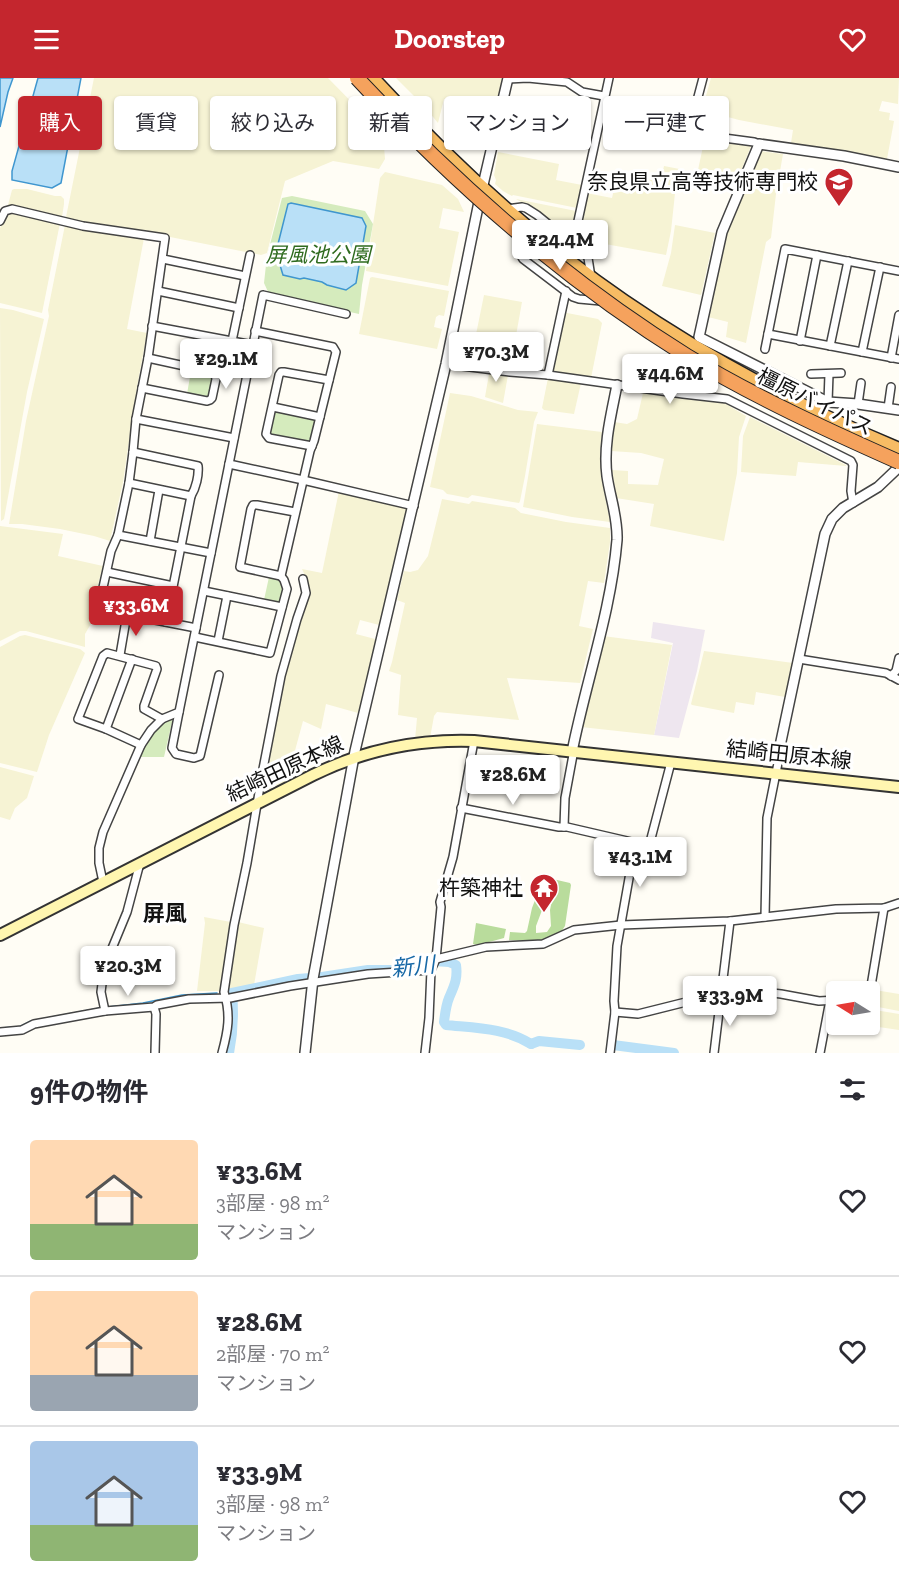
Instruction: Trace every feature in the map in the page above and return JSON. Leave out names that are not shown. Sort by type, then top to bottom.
[{"type":"highway","name":"橿原バイパス","points":[[356,78],[403,130],[479,202],[542,256],[601,301],[688,358],[758,398],[899,464]]},
{"type":"highway","points":[[356,78],[405,129],[482,201],[553,261],[632,319],[688,356],[759,396],[899,464]]},
{"type":"highway","name":"橿原バイパス","points":[[371,78],[482,188],[623,301],[766,388],[899,451]]},
{"type":"highway","points":[[371,78],[411,122],[486,194],[550,249],[598,285],[693,349],[765,389],[819,417],[899,451]]},
{"type":"main road","name":"結崎田原本線","points":[[0,935],[257,802],[334,765],[388,748],[432,741],[474,741],[899,787]]},
{"type":"street","points":[[305,1053],[313,979],[355,757],[446,364],[482,188],[508,78],[567,82],[582,92],[604,96],[609,78]]},
{"type":"street","points":[[703,78],[690,127],[694,134],[844,156],[899,167]]},
{"type":"street","points":[[573,244],[603,101]]},
{"type":"street","points":[[759,144],[722,232],[699,337],[828,402],[899,410]]},
{"type":"street","points":[[506,209],[522,207],[537,215],[588,258],[591,277]]},
{"type":"street","points":[[0,221],[5,211],[12,209],[83,226],[165,238],[148,358],[136,419],[129,483],[118,535],[111,551],[102,592],[104,610],[196,628]]},
{"type":"street","points":[[520,237],[519,252],[523,259],[579,299],[601,301]]},
{"type":"street","points":[[765,349],[785,249],[899,271]]},
{"type":"street","points":[[232,341],[250,255]]},
{"type":"street","points":[[800,341],[817,255]]},
{"type":"street","points":[[163,259],[245,276]]},
{"type":"street","points":[[830,346],[848,261]]},
{"type":"street","points":[[862,352],[879,267]]},
{"type":"street","points":[[158,291],[239,308]]},
{"type":"street","points":[[548,375],[566,291]]},
{"type":"street","points":[[219,675],[200,756],[194,758],[176,754],[172,748],[262,296],[346,314]]},
{"type":"street","points":[[891,358],[899,315]]},
{"type":"street","points":[[152,326],[253,345]]},
{"type":"street","points":[[255,332],[333,347],[336,352],[281,576]]},
{"type":"street","points":[[768,334],[899,359]]},
{"type":"street","points":[[142,388],[210,400],[216,379],[212,372],[148,358]]},
{"type":"street","points":[[446,364],[727,399],[851,462],[853,465],[851,491],[853,503]]},
{"type":"street","points":[[312,446],[269,438],[266,434],[279,375],[284,372],[329,380]]},
{"type":"street","points":[[811,374],[841,373]]},
{"type":"street","points":[[828,402],[829,374]]},
{"type":"street","points":[[858,404],[861,383]]},
{"type":"street","points":[[564,827],[565,798],[572,752],[613,575],[617,537],[607,474],[607,438],[617,385]]},
{"type":"street","points":[[888,408],[891,387]]},
{"type":"street","points":[[273,407],[320,417]]},
{"type":"street","points":[[136,419],[234,438]]},
{"type":"street","points":[[133,452],[198,466],[166,622]]},
{"type":"street","points":[[230,464],[414,506]]},
{"type":"street","points":[[765,917],[767,818],[825,534],[832,519],[843,508],[878,487],[899,464]]},
{"type":"street","points":[[129,483],[191,496]]},
{"type":"street","points":[[150,541],[159,490]]},
{"type":"street","points":[[195,637],[270,653],[287,589],[284,580],[281,576],[240,567],[253,505],[295,512]]},
{"type":"street","points":[[118,535],[211,553]]},
{"type":"street","points":[[106,572],[172,586]]},
{"type":"street","points":[[222,1053],[229,1019],[224,992],[234,925],[281,676],[306,593],[303,579]]},
{"type":"street","points":[[204,591],[282,607]]},
{"type":"street","points":[[218,641],[227,596]]},
{"type":"street","points":[[120,656],[127,615]]},
{"type":"street","points":[[141,745],[78,719],[103,656],[107,652],[156,666],[144,709],[162,719]]},
{"type":"street","points":[[891,676],[896,671],[899,658]]},
{"type":"street","points":[[106,729],[132,659]]},
{"type":"street","points":[[799,659],[886,673],[899,680]]},
{"type":"street","points":[[104,882],[99,863],[99,848],[103,832],[141,745],[162,719],[179,712]]},
{"type":"street","points":[[424,1053],[429,1018],[431,970],[436,959],[440,902],[453,857],[474,741]]},
{"type":"street","points":[[461,808],[649,846],[672,763]]},
{"type":"street","points":[[610,1053],[615,1012],[617,946],[637,843]]},
{"type":"street","points":[[105,1011],[101,993],[108,958],[127,912],[140,863]]},
{"type":"street","points":[[436,959],[486,947],[543,944],[574,930],[621,925],[730,921],[836,909],[884,908],[899,903]]},
{"type":"street","points":[[872,981],[884,908]]},
{"type":"street","points":[[714,1053],[730,921]]},
{"type":"street","points":[[0,1032],[22,1030],[34,1024],[105,1011],[154,1007],[189,999],[230,998],[313,979],[431,970]]},
{"type":"street","points":[[722,987],[826,1001]]},
{"type":"street","points":[[615,1012],[638,1014],[694,1000],[721,997]]},
{"type":"street","points":[[154,1007],[156,1014],[155,1053]]},
{"type":"street","points":[[820,1053],[826,1030]]},
{"type":"shaded area","points":[[94,78],[328,78],[348,98],[348,150],[384,150],[385,159],[379,169],[333,161],[285,181],[267,253],[261,255],[165,236],[83,224],[68,220],[66,217],[79,150],[102,150],[102,96],[90,96]]},
{"type":"shaded area","points":[[396,78],[503,78],[499,96],[444,96],[438,123],[432,116],[432,96],[414,96]]},
{"type":"shaded area","points":[[711,78],[899,78],[898,104],[882,101],[879,111],[890,113],[889,120],[894,121],[887,159],[791,143],[793,130],[729,117],[729,96],[706,96]]},
{"type":"shaded area","points":[[729,141],[752,144],[738,178],[698,170],[702,150],[729,150]]},
{"type":"shaded area","points":[[761,151],[783,154],[771,238],[766,242],[746,343],[726,337],[728,322],[708,317],[726,235]]},
{"type":"shaded area","points":[[498,152],[559,164],[556,180],[582,185],[577,208],[512,196],[503,191],[495,184],[494,175]]},
{"type":"shaded area","points":[[664,166],[695,172],[692,186],[676,184],[666,255],[583,240],[582,237],[577,236],[586,193],[612,198],[618,172],[660,182]]},
{"type":"shaded area","points":[[385,172],[442,185],[458,199],[464,212],[443,208],[439,228],[459,232],[448,286],[366,271],[380,178]]},
{"type":"shaded area","points":[[14,189],[27,189],[61,196],[64,199],[62,217],[8,205]]},
{"type":"shaded area","points":[[516,199],[576,211],[571,238],[538,212]]},
{"type":"shaded area","points":[[14,212],[60,223],[42,313],[0,303],[0,228],[8,213]]},
{"type":"shaded area","points":[[65,225],[144,238],[127,329],[147,333],[123,482],[110,541],[60,529],[9,524],[26,421],[49,316],[48,310]]},
{"type":"shaded area","points":[[675,225],[715,233],[701,295],[662,286],[671,253]]},
{"type":"shaded area","points":[[372,277],[449,291],[444,316],[436,317],[434,327],[442,329],[437,349],[359,334]]},
{"type":"shaded area","points":[[484,295],[522,302],[510,369],[470,364]]},
{"type":"shaded area","points":[[0,308],[44,319],[27,392],[4,519],[1,521]]},
{"type":"shaded area","points":[[562,312],[598,319],[602,323],[591,378],[551,372]]},
{"type":"shaded area","points":[[489,374],[508,375],[503,403],[485,397]]},
{"type":"shaded area","points":[[548,378],[581,383],[574,414],[542,408]]},
{"type":"shaded area","points":[[450,393],[471,396],[518,410],[538,412],[534,422],[519,503],[472,495],[468,498],[447,494],[443,490],[430,487]]},
{"type":"shaded area","points":[[643,393],[721,401],[746,416],[739,437],[737,473],[724,541],[650,526],[654,504],[616,498],[612,470],[628,471],[628,484],[658,485],[664,459],[641,453],[611,451],[614,422],[627,424],[637,419]]},
{"type":"shaded area","points":[[750,417],[846,466],[798,462],[796,476],[741,472],[743,436]]},
{"type":"shaded area","points":[[537,424],[602,432],[601,476],[610,522],[523,507]]},
{"type":"shaded area","points":[[339,491],[409,508],[383,626],[360,620],[356,634],[379,640],[358,713],[326,704],[321,729],[303,721],[293,758],[308,763],[310,772],[262,796],[284,680],[301,616],[310,593],[302,569],[322,573]]},
{"type":"shaded area","points":[[442,499],[515,508],[521,513],[610,528],[610,542],[604,583],[588,581],[579,626],[593,629],[580,683],[507,678],[519,720],[437,712],[434,716],[430,738],[415,740],[417,718],[398,715],[401,675],[389,671],[405,603],[397,600],[404,571],[418,570],[428,556]]},
{"type":"shaded area","points":[[0,526],[63,534],[58,556],[103,566],[97,588],[99,599],[96,615],[85,634],[85,647],[26,631],[20,631],[0,641]]},
{"type":"shaded area","points":[[653,622],[705,630],[697,671],[679,738],[654,735],[673,643],[651,638]]},
{"type":"shaded area","points":[[25,635],[80,649],[85,653],[49,735],[37,772],[0,763],[0,647]]},
{"type":"shaded area","points":[[603,636],[672,645],[654,735],[581,727]]},
{"type":"shaded area","points":[[704,651],[793,663],[785,697],[756,692],[754,705],[736,702],[734,713],[692,705]]},
{"type":"shaded area","points":[[0,767],[34,776],[27,798],[15,808],[10,820],[0,817]]},
{"type":"shaded area","points":[[204,917],[231,922],[222,991],[197,991]]},
{"type":"shaded area","points":[[238,922],[264,928],[254,985],[231,992],[227,991]]},
{"type":"shaded area","points":[[880,991],[899,994],[899,1011],[880,1007]]},
{"type":"shaded area","points":[[880,1011],[899,1014],[899,1030],[880,1027]]},
{"type":"green space","name":"屏風池公園","points":[[292,196],[365,211],[373,224],[359,314],[269,294],[264,283],[267,256],[282,198]]},
{"type":"green space","points":[[191,371],[211,375],[214,378],[210,397],[187,394]]},
{"type":"green space","points":[[277,410],[317,419],[311,442],[272,436],[270,432],[274,412]]},
{"type":"green space","points":[[269,577],[280,579],[282,582],[284,594],[280,602],[264,600]]},
{"type":"green space","points":[[173,718],[164,757],[139,757],[148,739],[157,728]]},
{"type":"green space","points":[[544,877],[570,883],[565,926],[561,932],[541,942],[509,940],[510,932],[525,933],[527,931],[532,908]],"holes":[[[547,897],[551,897],[551,926],[547,932],[536,933],[536,926]]]},
{"type":"green space","points":[[476,923],[506,929],[504,938],[478,945],[473,944]]},
{"type":"water","points":[[0,78],[13,78],[0,127]]},
{"type":"water","points":[[38,78],[81,78],[78,96],[33,96]]},
{"type":"water","points":[[18,150],[67,150],[61,183],[52,188],[12,180]]},
{"type":"water","points":[[288,204],[362,218],[366,226],[356,283],[346,290],[322,282],[283,275],[276,252]]},
{"type":"waterway","name":"新川","points":[[416,969],[427,968],[433,961],[456,965],[455,982],[445,1013],[446,1025],[501,1032],[531,1044]]},
{"type":"waterway","name":"新川","points":[[229,1053],[233,1023],[232,993],[298,979],[368,970],[391,970]]},
{"type":"waterway","points":[[108,1007],[182,995],[217,993]]},
{"type":"waterway","points":[[0,1028],[19,1027],[31,1021],[100,1008]]},
{"type":"waterway","name":"新川","points":[[531,1044],[539,1041],[580,1045]]},
{"type":"waterway","name":"新川","points":[[613,1045],[674,1053]]},
{"type":"place","name":"奈良県立高等技術専門校","points":[[839,208]]},
{"type":"place","name":"杵築神社","points":[[544,914]]},
{"type":"district","name":"屏風","points":[[165,913]]}]
